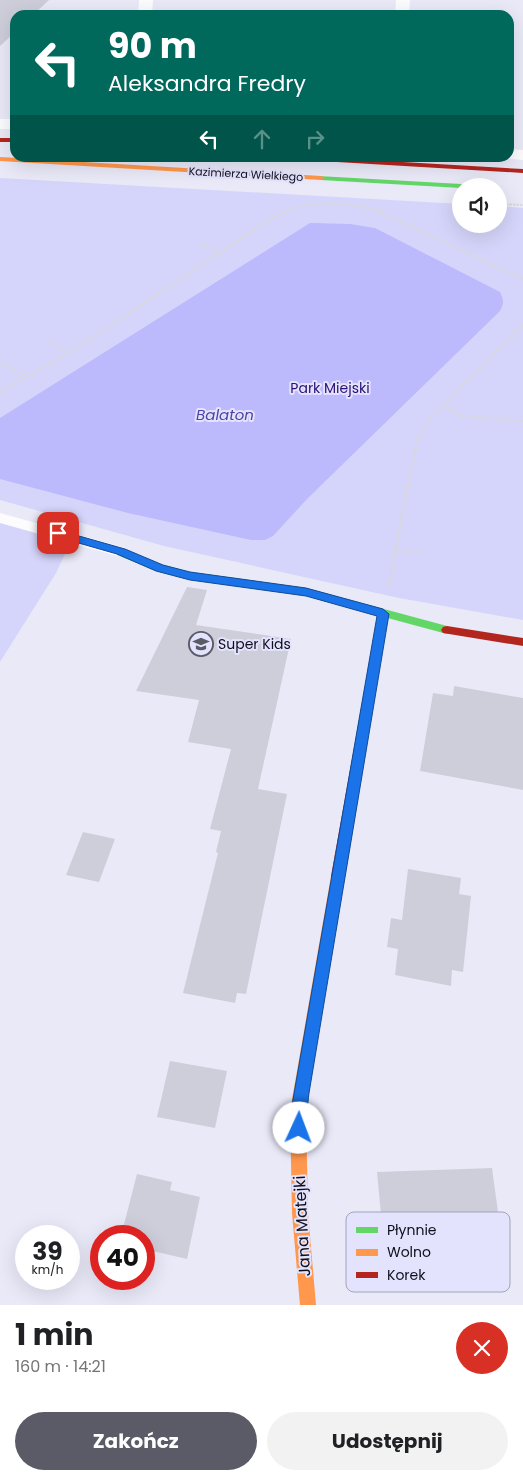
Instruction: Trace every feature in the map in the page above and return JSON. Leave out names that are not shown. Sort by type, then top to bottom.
[{"type":"main road","name":"Kazimierza Wielkiego","points":[[69,162],[452,185]]},
{"type":"main road","points":[[372,162],[523,171]]},
{"type":"main road","points":[[121,552],[160,568],[190,576],[306,592],[438,629],[523,642]]},
{"type":"main road","name":"Jana Matejki","points":[[308,1305],[300,1212],[298,1111],[383,614]]},
{"type":"lane","points":[[0,518],[121,552]]},
{"type":"path","points":[[507,204],[523,205]]},
{"type":"path","points":[[0,392],[68,352],[272,218],[293,208],[313,205],[370,208],[392,215],[523,279]]},
{"type":"path","points":[[200,244],[220,253]]},
{"type":"path","points":[[383,614],[418,438],[431,418],[523,325]]},
{"type":"path","points":[[49,340],[68,352]]},
{"type":"path","points":[[0,362],[25,376]]},
{"type":"path","points":[[443,406],[462,416],[523,421]]},
{"type":"path","points":[[396,550],[423,553]]},
{"type":"green space","name":"Park Miejski","points":[[0,178],[452,203],[452,233],[507,233],[507,207],[523,208],[523,620],[399,598],[164,546],[0,500]]},
{"type":"green space","points":[[0,514],[73,537],[56,573],[0,662]]},
{"type":"water","name":"Balaton","points":[[310,223],[350,224],[375,228],[500,292],[503,304],[500,311],[307,499],[273,536],[265,540],[251,540],[128,513],[0,479],[0,418]]},
{"type":"building","points":[[0,0],[49,0],[38,10],[10,10],[10,37],[0,46]]},
{"type":"building","points":[[187,587],[207,590],[196,625],[291,639],[258,789],[287,794],[246,994],[237,993],[235,1003],[183,993],[218,853],[216,852],[221,831],[210,829],[231,749],[188,742],[199,700],[136,691]]},
{"type":"building","points":[[454,686],[523,698],[523,790],[420,771],[433,693],[453,696]]},
{"type":"building","points":[[83,832],[115,839],[99,882],[66,875]]},
{"type":"building","points":[[408,869],[461,878],[459,894],[471,896],[463,972],[452,970],[451,986],[395,975],[398,949],[387,947],[391,918],[402,920]]},
{"type":"building","points":[[170,1061],[227,1071],[215,1128],[157,1117]]},
{"type":"building","points":[[492,1168],[498,1212],[381,1212],[377,1172]]},
{"type":"building","points":[[137,1174],[172,1182],[170,1190],[200,1197],[187,1259],[155,1252],[155,1225],[124,1225]]},
{"type":"traffic: fast","points":[[321,178],[452,185]]},
{"type":"traffic: fast","points":[[121,552],[160,568],[190,576],[306,592],[447,630]]},
{"type":"traffic: slow","points":[[0,159],[10,160]]},
{"type":"traffic: slow","points":[[51,162],[321,178]]},
{"type":"traffic: slow","points":[[308,1305],[300,1213],[298,1111],[338,876]]},
{"type":"traffic: jam","points":[[0,140],[10,140]]},
{"type":"traffic: jam","points":[[371,162],[523,171]]},
{"type":"traffic: jam","points":[[338,876],[383,614]]},
{"type":"traffic: jam","points":[[447,630],[523,642]]},
{"type":"place","name":"Super Kids","points":[[201,644]]},
{"type":"route","points":[[58,533],[121,552],[160,568],[190,576],[306,592],[383,614],[298,1111],[299,1128]]}]
